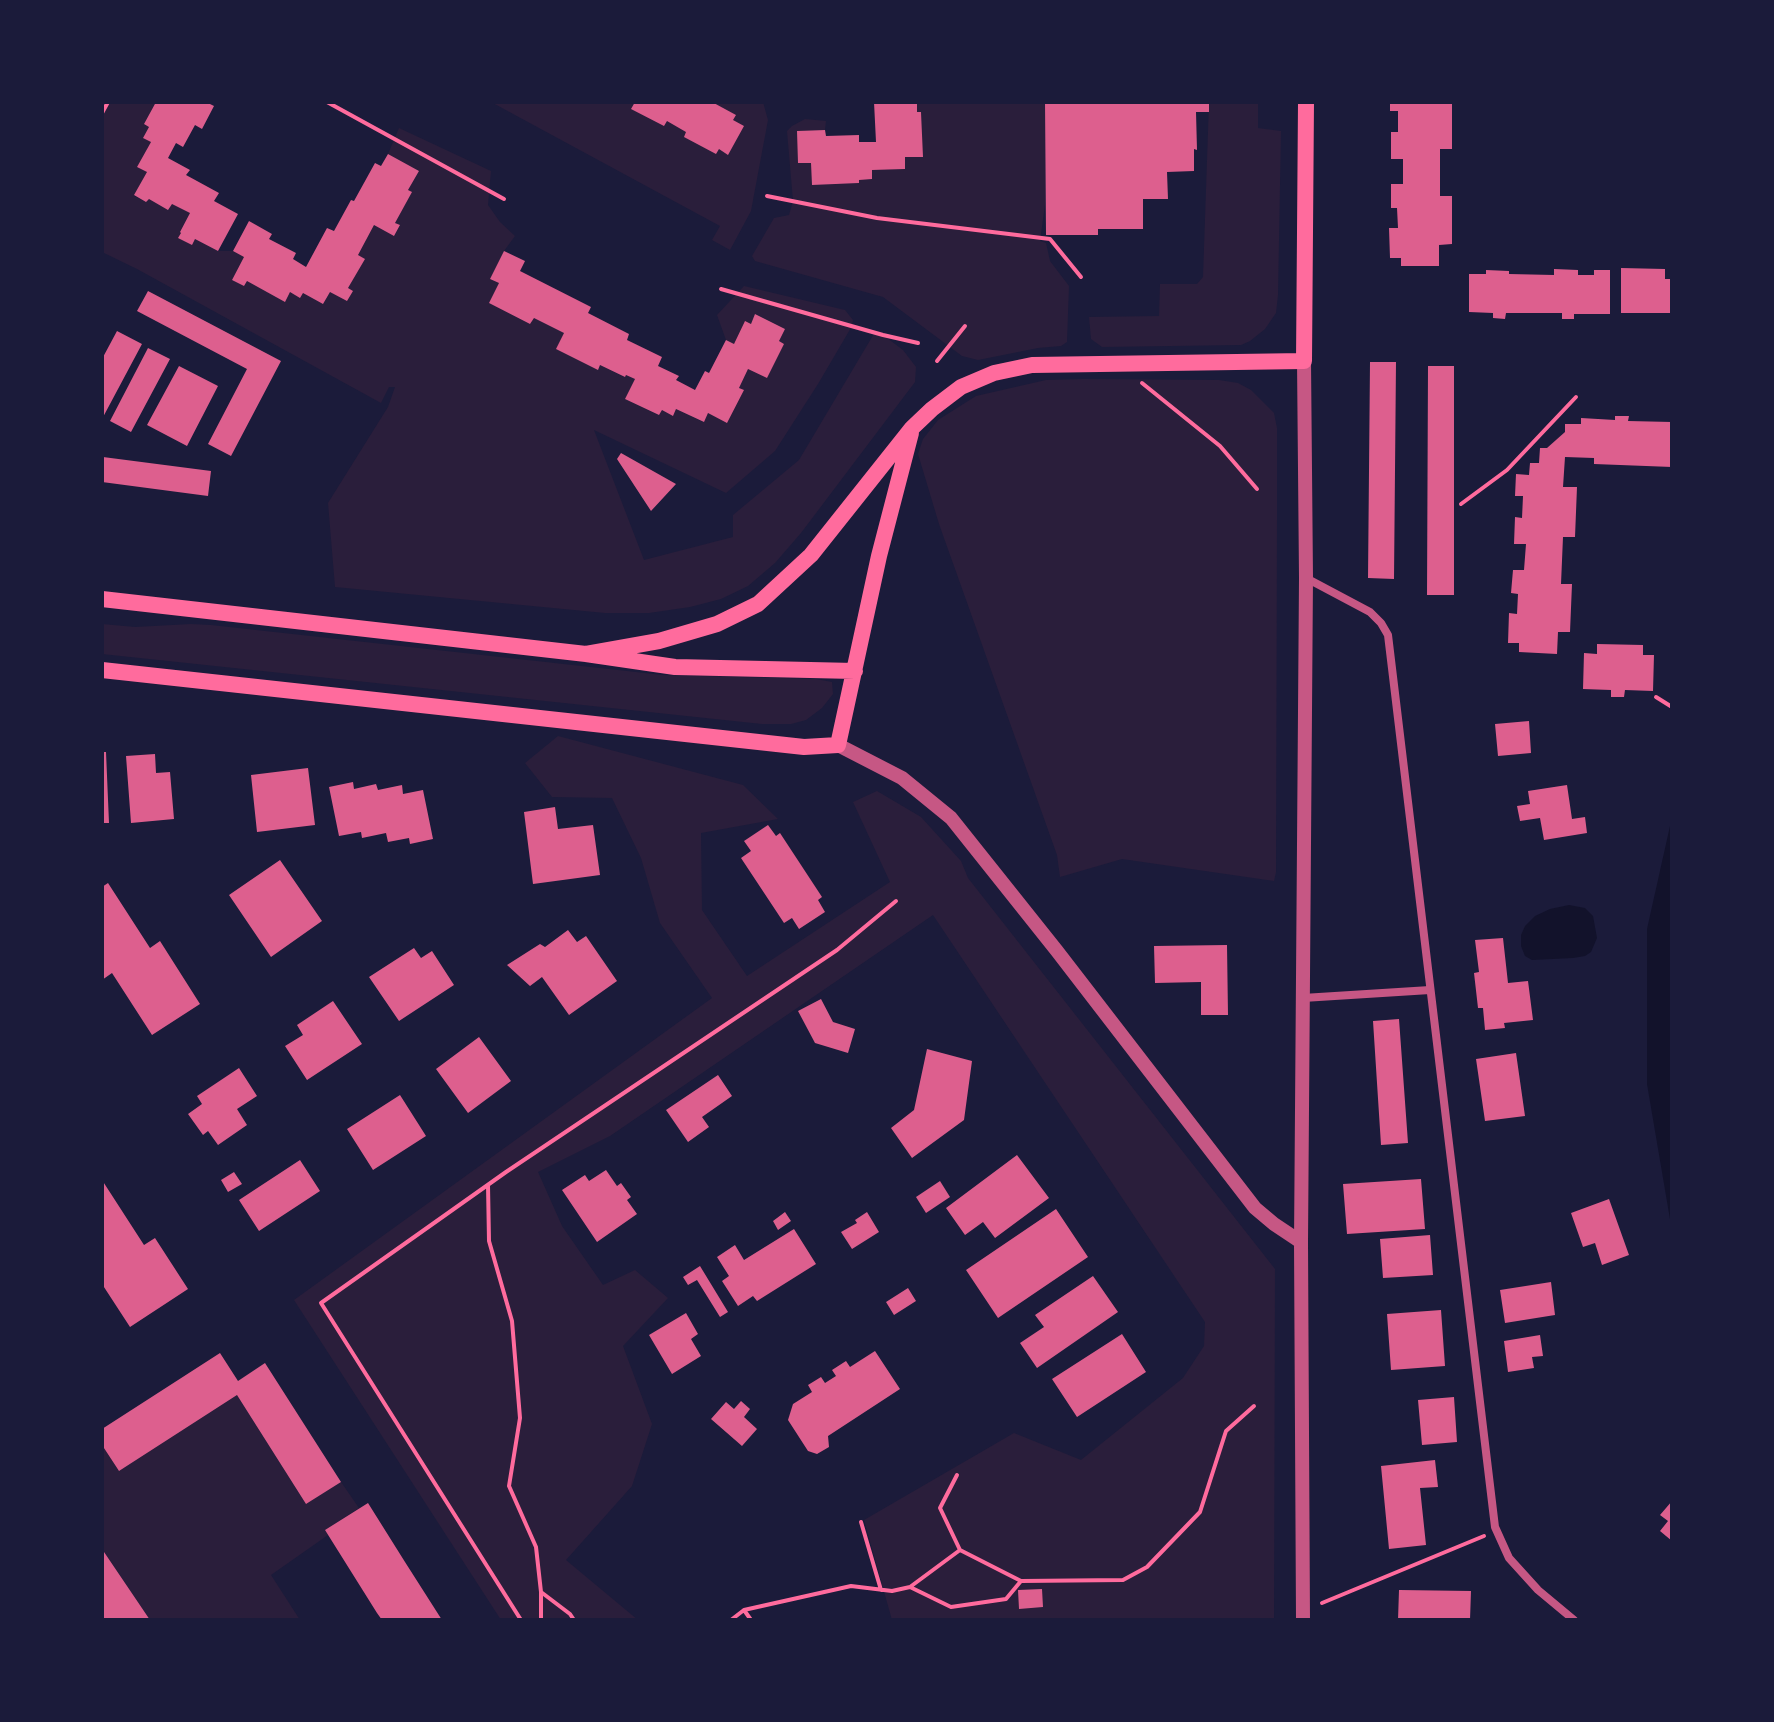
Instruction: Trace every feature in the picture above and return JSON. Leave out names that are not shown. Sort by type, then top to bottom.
[{"type":"main road","points":[[586,654],[659,641],[717,624],[758,604],[811,555],[912,428],[961,387],[994,373],[1032,365],[1304,361],[1306,102]]},
{"type":"main road","points":[[102,670],[804,747],[838,745],[879,556],[912,428]]},
{"type":"main road","points":[[102,599],[586,654],[675,667],[855,671]]},
{"type":"street","points":[[1303,1616],[1304,361]]},
{"type":"street","points":[[1306,578],[1370,612],[1388,635],[1495,1527],[1509,1558],[1538,1590],[1574,1620]]},
{"type":"street","points":[[838,745],[902,778],[951,818],[1255,1208],[1301,1242]]},
{"type":"street","points":[[1303,998],[1430,990]]},
{"type":"path","points":[[102,113],[108,102]]},
{"type":"path","points":[[327,102],[504,199]]},
{"type":"path","points":[[767,196],[877,218],[1050,239],[1081,277]]},
{"type":"path","points":[[721,289],[918,343]]},
{"type":"path","points":[[937,361],[965,326]]},
{"type":"path","points":[[1118,363],[1220,446],[1257,489]]},
{"type":"path","points":[[1461,504],[1507,470],[1576,397]]},
{"type":"path","points":[[1656,697],[1672,707]]},
{"type":"path","points":[[521,1620],[321,1303],[488,1185],[837,950],[896,901]]},
{"type":"path","points":[[488,1185],[489,1241],[512,1321],[520,1418],[509,1486],[536,1547],[541,1620]]},
{"type":"path","points":[[957,1475],[940,1508],[960,1550],[1021,1581],[1123,1580],[1147,1567],[1200,1512],[1226,1431],[1254,1406]]},
{"type":"path","points":[[861,1522],[881,1590]]},
{"type":"path","points":[[1303,1616],[1497,1531]]},
{"type":"path","points":[[731,1620],[744,1610],[851,1586],[892,1591],[910,1587],[960,1550]]},
{"type":"path","points":[[910,1587],[951,1607],[1006,1599],[1021,1581]]},
{"type":"path","points":[[541,1592],[574,1620]]},
{"type":"path","points":[[744,1610],[751,1620]]},
{"type":"shaded area","points":[[102,102],[156,102],[144,124],[149,127],[144,138],[151,142],[137,167],[147,172],[134,196],[146,202],[149,199],[172,204],[190,213],[179,238],[192,245],[195,239],[218,251],[233,251],[244,257],[232,280],[244,286],[247,281],[285,301],[290,292],[300,297],[303,293],[323,304],[330,292],[348,288],[364,259],[358,255],[374,225],[394,236],[400,226],[395,223],[419,171],[388,154],[399,128],[491,171],[488,205],[515,236],[490,279],[499,283],[489,303],[530,324],[534,318],[564,333],[557,349],[598,369],[600,365],[635,379],[625,399],[658,415],[662,410],[673,416],[676,409],[703,422],[708,413],[727,422],[748,369],[767,378],[784,344],[779,341],[785,329],[756,314],[751,324],[745,322],[734,344],[726,340],[717,315],[744,286],[845,310],[853,320],[852,326],[775,451],[726,493],[594,430],[644,560],[733,537],[733,515],[799,460],[875,332],[903,350],[916,367],[915,382],[775,563],[748,586],[721,599],[649,613],[605,613],[335,587],[328,503],[388,407],[395,387],[389,387],[381,403],[102,252]]},
{"type":"shaded area","points":[[491,102],[763,102],[768,120],[751,211],[730,250],[712,240],[720,226]]},
{"type":"shaded area","points":[[917,102],[1045,102],[1045,205],[1040,241],[1046,243],[1050,261],[1069,286],[1067,342],[1061,346],[978,360],[962,356],[883,297],[755,261],[752,256],[774,218],[789,215],[793,201],[787,131],[792,126],[805,119],[826,121],[825,130],[798,131],[798,163],[811,163],[813,185],[858,183],[872,170],[905,169],[905,157],[922,157],[921,113],[917,112]]},
{"type":"shaded area","points":[[1209,102],[1258,102],[1258,128],[1281,131],[1276,313],[1265,329],[1241,345],[1102,347],[1091,339],[1089,317],[1159,316],[1160,284],[1197,284],[1203,277]]},
{"type":"shaded area","points":[[1046,380],[1219,380],[1238,383],[1251,390],[1274,413],[1277,428],[1277,519],[1274,881],[1122,859],[1060,877],[1057,855],[939,524],[918,454],[923,439],[938,420],[976,396]]},
{"type":"shaded area","points":[[102,624],[135,627],[211,625],[663,675],[816,679],[832,682],[833,694],[822,708],[806,720],[791,724],[762,724],[102,654]]},
{"type":"shaded area","points":[[558,736],[743,785],[778,819],[701,833],[702,910],[747,976],[890,882],[853,802],[877,791],[921,817],[961,861],[968,878],[1275,1269],[1274,1620],[892,1620],[864,1520],[1014,1433],[1081,1460],[1183,1378],[1204,1346],[1205,1322],[933,915],[610,1136],[538,1172],[562,1226],[603,1285],[635,1270],[668,1298],[623,1346],[652,1424],[632,1486],[566,1560],[638,1620],[501,1620],[294,1300],[712,998],[660,923],[641,858],[612,798],[552,797],[525,763]]},
{"type":"shaded area","points":[[1672,817],[1672,1231],[1647,1084],[1647,929]]},
{"type":"shaded area","points":[[1569,905],[1585,908],[1593,916],[1597,938],[1591,952],[1573,958],[1532,960],[1525,956],[1521,935],[1525,926],[1535,916]]},
{"type":"shaded area","points":[[237,1395],[306,1504],[341,1482],[359,1508],[325,1530],[328,1535],[271,1575],[300,1620],[150,1620],[102,1549],[102,1445],[119,1471]]},
{"type":"building","points":[[156,102],[206,102],[214,106],[202,129],[195,125],[183,147],[176,143],[168,158],[190,170],[186,175],[219,193],[214,201],[238,214],[218,251],[195,239],[192,245],[178,238],[190,213],[172,204],[168,210],[134,195],[147,172],[137,167],[151,142],[143,138],[149,127],[144,124]]},
{"type":"building","points":[[635,102],[712,102],[736,115],[733,120],[744,126],[728,155],[719,149],[716,154],[684,137],[686,132],[667,121],[664,126],[631,109]]},
{"type":"building","points":[[874,102],[917,102],[917,112],[921,112],[923,157],[905,157],[905,169],[872,170],[872,179],[859,180],[859,183],[812,185],[811,163],[798,163],[797,131],[825,130],[826,136],[859,135],[859,142],[876,142]]},
{"type":"building","points":[[1045,102],[1209,102],[1209,112],[1196,112],[1194,171],[1167,172],[1168,199],[1143,199],[1143,229],[1098,229],[1098,235],[1046,235]]},
{"type":"building","points":[[1390,102],[1452,102],[1452,149],[1440,149],[1440,196],[1452,196],[1452,244],[1439,245],[1439,266],[1401,266],[1401,258],[1390,258],[1389,228],[1398,228],[1397,208],[1391,208],[1391,184],[1403,184],[1403,159],[1391,159],[1391,132],[1398,132],[1398,111],[1390,111]]},
{"type":"building","points":[[388,154],[419,171],[408,190],[412,192],[395,223],[400,225],[394,236],[374,225],[358,255],[365,259],[348,288],[353,291],[347,301],[330,292],[323,304],[303,293],[300,298],[290,292],[285,302],[247,281],[244,286],[232,280],[244,257],[233,251],[249,221],[272,234],[269,239],[296,253],[293,259],[306,267],[327,228],[334,231],[375,163],[381,166]]},
{"type":"building","points":[[504,251],[525,261],[520,271],[591,307],[588,313],[629,334],[627,340],[662,357],[658,366],[679,376],[676,380],[695,390],[705,371],[709,373],[726,340],[734,344],[745,321],[751,324],[755,314],[785,329],[779,341],[784,344],[767,378],[748,369],[739,388],[744,390],[727,423],[708,413],[704,422],[676,409],[673,416],[662,410],[659,415],[625,399],[635,379],[600,365],[598,370],[556,349],[564,333],[534,318],[530,324],[489,303],[499,283],[490,279]]},
{"type":"building","points":[[1621,268],[1665,269],[1665,279],[1672,279],[1672,313],[1621,313]]},
{"type":"building","points":[[1554,269],[1578,270],[1578,275],[1594,275],[1594,270],[1610,270],[1610,314],[1574,314],[1574,319],[1562,319],[1562,313],[1506,313],[1505,319],[1493,318],[1493,313],[1469,312],[1469,274],[1486,274],[1486,270],[1554,275]]},
{"type":"building","points":[[148,291],[281,361],[231,456],[208,444],[247,369],[137,311]]},
{"type":"building","points":[[117,331],[142,344],[102,419],[102,359]]},
{"type":"building","points":[[148,348],[170,359],[131,432],[110,421]]},
{"type":"building","points":[[1370,362],[1396,362],[1394,579],[1368,578]]},
{"type":"building","points":[[179,366],[218,386],[187,446],[147,425]]},
{"type":"building","points":[[1428,366],[1454,366],[1454,595],[1427,595]]},
{"type":"building","points":[[1615,416],[1629,416],[1628,421],[1672,422],[1672,467],[1594,464],[1594,458],[1565,457],[1563,487],[1577,487],[1575,537],[1563,537],[1561,584],[1572,584],[1570,632],[1558,632],[1557,654],[1519,652],[1519,643],[1508,643],[1509,613],[1517,614],[1518,594],[1511,593],[1513,570],[1524,570],[1526,544],[1514,544],[1515,517],[1522,518],[1523,496],[1515,496],[1516,474],[1529,475],[1530,463],[1539,463],[1540,448],[1547,448],[1565,432],[1565,424],[1581,424],[1581,418],[1615,420]]},
{"type":"building","points":[[621,453],[676,484],[651,511],[617,459]]},
{"type":"building","points":[[103,457],[211,471],[208,496],[102,482]]},
{"type":"building","points":[[1597,644],[1643,645],[1643,655],[1654,655],[1653,691],[1625,690],[1624,697],[1611,697],[1611,690],[1583,689],[1584,653],[1597,654]]},
{"type":"building","points":[[1529,721],[1531,753],[1498,756],[1495,724]]},
{"type":"building","points":[[102,752],[106,752],[109,823],[102,823]]},
{"type":"building","points":[[155,754],[156,773],[170,772],[174,819],[131,823],[126,756]]},
{"type":"building","points":[[308,768],[315,825],[257,832],[251,775]]},
{"type":"building","points":[[353,782],[354,789],[376,784],[378,790],[402,785],[403,794],[423,790],[433,839],[410,844],[409,838],[388,842],[386,833],[362,838],[361,832],[339,836],[329,787]]},
{"type":"building","points":[[1567,785],[1572,819],[1585,817],[1587,833],[1544,840],[1540,818],[1520,821],[1517,806],[1530,804],[1528,791]]},
{"type":"building","points":[[555,807],[558,829],[593,825],[600,875],[533,884],[524,812]]},
{"type":"building","points":[[768,825],[776,836],[780,833],[822,897],[818,900],[825,912],[799,929],[792,918],[784,923],[741,858],[751,851],[744,841]]},
{"type":"building","points":[[280,860],[322,921],[271,957],[229,895]]},
{"type":"building","points":[[108,883],[150,948],[160,941],[200,1004],[152,1035],[112,973],[102,980],[102,887]]},
{"type":"building","points":[[568,930],[577,942],[586,936],[617,981],[569,1015],[542,977],[530,986],[507,965],[540,944],[545,947]]},
{"type":"building","points":[[1503,938],[1508,983],[1528,981],[1533,1020],[1504,1023],[1505,1028],[1485,1030],[1483,1008],[1478,1008],[1474,973],[1479,972],[1475,940]]},
{"type":"building","points":[[1227,945],[1228,1015],[1201,1015],[1201,982],[1155,983],[1154,946]]},
{"type":"building","points":[[414,948],[421,958],[432,951],[454,985],[399,1021],[369,977]]},
{"type":"building","points":[[821,999],[833,1022],[855,1029],[848,1053],[815,1043],[798,1011]]},
{"type":"building","points":[[333,1001],[362,1044],[307,1080],[285,1046],[303,1035],[297,1025]]},
{"type":"building","points":[[1399,1019],[1408,1143],[1381,1145],[1373,1021]]},
{"type":"building","points":[[479,1037],[511,1081],[468,1113],[436,1069]]},
{"type":"building","points":[[927,1049],[972,1061],[964,1120],[912,1158],[891,1128],[914,1110]]},
{"type":"building","points":[[1516,1053],[1525,1116],[1485,1121],[1476,1059]]},
{"type":"building","points":[[239,1068],[257,1096],[237,1109],[247,1125],[218,1145],[208,1131],[203,1135],[188,1114],[202,1104],[197,1096]]},
{"type":"building","points":[[718,1075],[732,1096],[702,1117],[709,1127],[688,1142],[666,1110]]},
{"type":"building","points":[[400,1095],[426,1136],[373,1170],[347,1129]]},
{"type":"building","points":[[1017,1155],[1049,1198],[995,1238],[983,1222],[965,1235],[946,1208]]},
{"type":"building","points":[[300,1160],[320,1191],[259,1231],[239,1200]]},
{"type":"building","points":[[606,1170],[617,1186],[621,1183],[631,1197],[627,1200],[637,1214],[597,1242],[562,1190],[585,1175],[589,1181]]},
{"type":"building","points":[[234,1172],[242,1184],[228,1192],[221,1180]]},
{"type":"building","points":[[1421,1179],[1425,1229],[1347,1234],[1343,1184]]},
{"type":"building","points":[[102,1180],[144,1245],[155,1238],[188,1289],[130,1327],[102,1284]]},
{"type":"building","points":[[940,1181],[950,1197],[926,1213],[916,1197]]},
{"type":"building","points":[[1609,1199],[1629,1255],[1602,1265],[1595,1243],[1583,1247],[1571,1213]]},
{"type":"building","points":[[1056,1209],[1088,1257],[998,1318],[966,1270]]},
{"type":"building","points":[[785,1212],[791,1221],[778,1230],[773,1221]]},
{"type":"building","points":[[867,1212],[879,1232],[852,1249],[841,1232],[857,1223],[855,1220]]},
{"type":"building","points":[[794,1229],[816,1264],[757,1301],[753,1296],[738,1306],[722,1281],[729,1276],[717,1257],[735,1245],[744,1260]]},
{"type":"building","points":[[1430,1235],[1433,1275],[1383,1278],[1380,1239]]},
{"type":"building","points":[[700,1266],[728,1312],[720,1317],[697,1280],[688,1285],[683,1277]]},
{"type":"building","points":[[1093,1276],[1118,1312],[1037,1368],[1020,1343],[1044,1327],[1035,1315]]},
{"type":"building","points":[[1551,1282],[1555,1315],[1505,1323],[1500,1290]]},
{"type":"building","points":[[908,1288],[916,1301],[894,1315],[886,1302]]},
{"type":"building","points":[[1441,1310],[1445,1366],[1391,1370],[1387,1314]]},
{"type":"building","points":[[686,1313],[698,1334],[691,1339],[701,1356],[672,1374],[649,1335]]},
{"type":"building","points":[[1122,1334],[1146,1372],[1077,1417],[1052,1379]]},
{"type":"building","points":[[1540,1335],[1543,1356],[1532,1357],[1534,1368],[1508,1372],[1504,1341]]},
{"type":"building","points":[[875,1351],[900,1389],[828,1436],[829,1447],[817,1454],[808,1451],[788,1420],[793,1404],[812,1392],[808,1385],[821,1377],[825,1383],[836,1376],[832,1370],[846,1361],[850,1367]]},
{"type":"building","points":[[220,1353],[238,1381],[265,1363],[341,1482],[306,1504],[237,1395],[119,1471],[102,1445],[102,1429]]},
{"type":"building","points":[[1454,1397],[1457,1442],[1422,1445],[1418,1400]]},
{"type":"building","points":[[741,1401],[750,1409],[744,1417],[757,1429],[742,1446],[711,1419],[726,1402],[734,1409]]},
{"type":"building","points":[[1435,1460],[1438,1487],[1420,1488],[1426,1545],[1389,1549],[1381,1466]]},
{"type":"building","points":[[1672,1501],[1672,1541],[1660,1531],[1668,1521],[1660,1515]]},
{"type":"building","points":[[368,1503],[442,1620],[382,1620],[377,1613],[325,1530]]},
{"type":"building","points":[[102,1549],[150,1620],[102,1620]]},
{"type":"building","points":[[1042,1589],[1043,1607],[1019,1609],[1018,1590]]},
{"type":"building","points":[[1399,1590],[1471,1591],[1470,1620],[1398,1620]]}]
